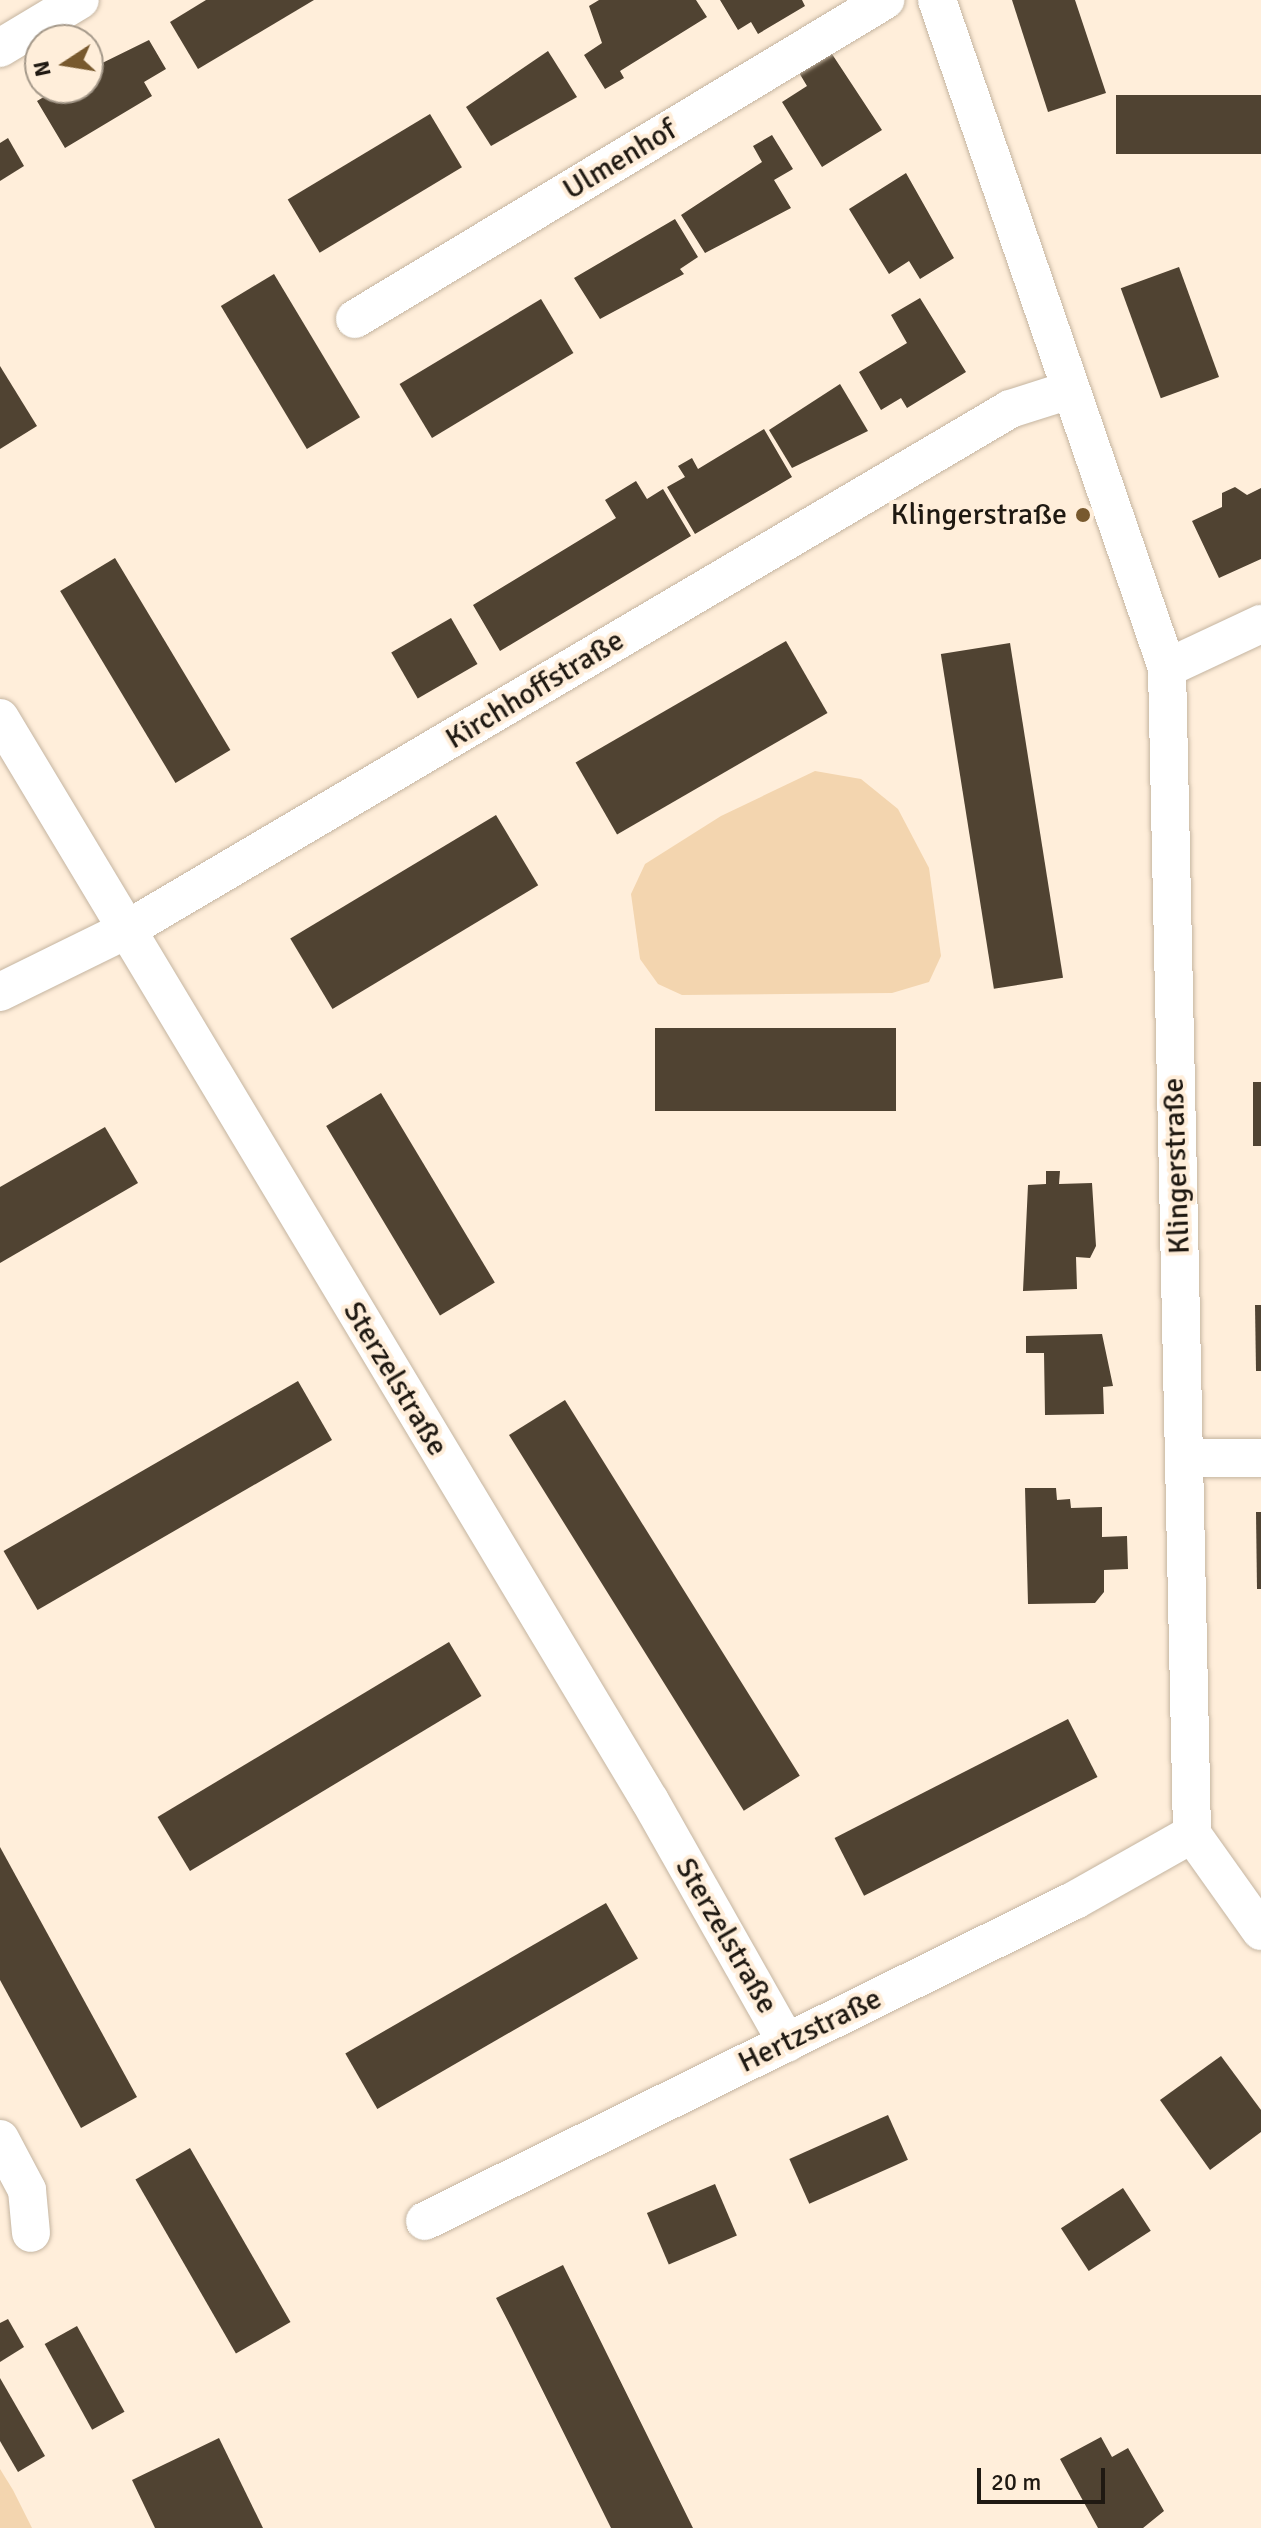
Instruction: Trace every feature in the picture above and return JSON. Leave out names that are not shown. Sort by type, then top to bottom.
[{"type":"street","points":[[0,48],[80,0]]},
{"type":"street","name":"Ulmenhof","points":[[355,319],[885,0]]},
{"type":"street","name":"Klingerstraße","points":[[937,0],[1167,668],[1192,1834]]},
{"type":"street","name":"Kirchhoffstraße","points":[[0,992],[126,930],[1010,409],[1070,390]]},
{"type":"street","points":[[1167,668],[1261,624]]},
{"type":"street","name":"Sterzelstraße","points":[[0,718],[650,1801],[787,2043]]},
{"type":"street","points":[[1185,1458],[1261,1458]]},
{"type":"street","points":[[1192,1834],[1261,1931]]},
{"type":"street","name":"Hertzstraße","points":[[425,2221],[787,2043],[1192,1834]]},
{"type":"street","points":[[0,2139],[27,2190],[31,2233]]},
{"type":"shaded area","points":[[815,771],[861,779],[898,809],[929,868],[941,956],[929,982],[892,993],[682,995],[658,984],[640,959],[631,894],[645,864],[721,816]]},
{"type":"shaded area","points":[[0,2469],[13,2490],[32,2528],[0,2528]]},
{"type":"building","points":[[206,0],[314,0],[198,69],[170,22]]},
{"type":"building","points":[[599,0],[696,0],[707,17],[620,71],[624,78],[605,89],[584,55],[602,43],[589,6]]},
{"type":"building","points":[[720,0],[802,0],[805,6],[758,34],[751,22],[738,30]]},
{"type":"building","points":[[1012,0],[1075,0],[1106,93],[1048,112]]},
{"type":"building","points":[[149,40],[166,69],[144,82],[152,96],[65,148],[39,104],[104,104],[104,62]]},
{"type":"building","points":[[548,51],[577,97],[491,146],[466,107]]},
{"type":"building","points":[[830,51],[882,130],[822,167],[782,102],[807,86],[798,71]]},
{"type":"building","points":[[1116,95],[1261,95],[1261,154],[1116,154]]},
{"type":"building","points":[[430,114],[462,167],[320,253],[288,199]]},
{"type":"building","points":[[772,135],[793,169],[774,180],[791,208],[705,253],[681,215],[762,162],[753,146]]},
{"type":"building","points":[[8,138],[24,166],[0,181],[0,143]]},
{"type":"building","points":[[906,173],[954,258],[920,279],[909,261],[889,274],[849,209]]},
{"type":"building","points":[[675,219],[698,257],[680,269],[684,274],[600,319],[574,278]]},
{"type":"building","points":[[1179,267],[1219,377],[1161,398],[1121,288]]},
{"type":"building","points":[[274,274],[360,417],[307,449],[221,306]]},
{"type":"building","points":[[920,298],[966,372],[907,408],[901,398],[881,410],[859,372],[907,343],[891,315]]},
{"type":"building","points":[[541,299],[573,353],[432,438],[400,384]]},
{"type":"building","points":[[0,366],[37,426],[0,449]]},
{"type":"building","points":[[840,384],[868,431],[792,468],[769,430]]},
{"type":"building","points":[[764,429],[792,477],[695,534],[667,487],[685,477],[678,466],[692,458],[698,469]]},
{"type":"building","points":[[636,481],[647,499],[663,489],[691,536],[500,651],[473,605],[616,518],[605,500]]},
{"type":"building","points":[[1235,487],[1247,495],[1261,488],[1261,559],[1219,578],[1192,521],[1222,507],[1222,493]]},
{"type":"building","points":[[115,558],[230,750],[176,783],[60,591]]},
{"type":"building","points":[[451,618],[477,664],[418,698],[391,652]]},
{"type":"building","points":[[786,641],[828,713],[617,834],[576,762]]},
{"type":"building","points":[[1010,643],[1063,978],[994,989],[941,654]]},
{"type":"building","points":[[496,815],[538,885],[333,1009],[290,939]]},
{"type":"building","points":[[655,1028],[896,1028],[896,1111],[655,1111]]},
{"type":"building","points":[[1253,1082],[1261,1082],[1261,1146],[1253,1146]]},
{"type":"building","points":[[381,1093],[495,1282],[440,1315],[326,1126]]},
{"type":"building","points":[[105,1127],[138,1183],[0,1263],[0,1187]]},
{"type":"building","points":[[1046,1171],[1060,1171],[1059,1184],[1092,1183],[1096,1246],[1090,1258],[1076,1257],[1077,1289],[1023,1291],[1028,1185],[1046,1184]]},
{"type":"building","points":[[1255,1305],[1261,1305],[1261,1371],[1256,1371]]},
{"type":"building","points":[[1102,1334],[1113,1386],[1103,1387],[1104,1414],[1045,1415],[1044,1353],[1026,1353],[1026,1336]]},
{"type":"building","points":[[298,1381],[332,1440],[38,1610],[4,1551]]},
{"type":"building","points":[[565,1400],[800,1776],[744,1811],[509,1435]]},
{"type":"building","points":[[1025,1488],[1056,1488],[1057,1500],[1070,1499],[1071,1508],[1102,1507],[1102,1537],[1127,1536],[1128,1569],[1104,1570],[1104,1592],[1095,1603],[1028,1604]]},
{"type":"building","points":[[1256,1512],[1261,1512],[1261,1589],[1257,1589]]},
{"type":"building","points":[[449,1642],[481,1696],[190,1871],[158,1817]]},
{"type":"building","points":[[1068,1719],[1098,1777],[864,1896],[835,1838]]},
{"type":"building","points":[[0,1847],[137,2097],[81,2128],[0,1980]]},
{"type":"building","points":[[606,1903],[638,1958],[377,2109],[345,2054]]},
{"type":"building","points":[[1221,2056],[1261,2110],[1261,2132],[1210,2170],[1160,2100]]},
{"type":"building","points":[[888,2115],[908,2160],[809,2204],[789,2159]]},
{"type":"building","points":[[190,2148],[290,2322],[236,2354],[135,2180]]},
{"type":"building","points":[[715,2184],[737,2236],[669,2264],[647,2213]]},
{"type":"building","points":[[1123,2188],[1151,2231],[1089,2271],[1061,2228]]},
{"type":"building","points":[[563,2265],[693,2528],[611,2528],[496,2298]]},
{"type":"building","points":[[8,2319],[24,2347],[0,2362],[0,2323]]},
{"type":"building","points":[[77,2326],[125,2412],[92,2430],[45,2344]]},
{"type":"building","points":[[0,2378],[45,2456],[18,2472],[0,2441]]},
{"type":"building","points":[[1101,2437],[1112,2457],[1128,2448],[1164,2511],[1143,2528],[1098,2528],[1060,2459]]},
{"type":"building","points":[[219,2438],[263,2528],[155,2528],[132,2480]]},
{"type":"place","name":"Klingerstraße","points":[[1083,515]]}]
